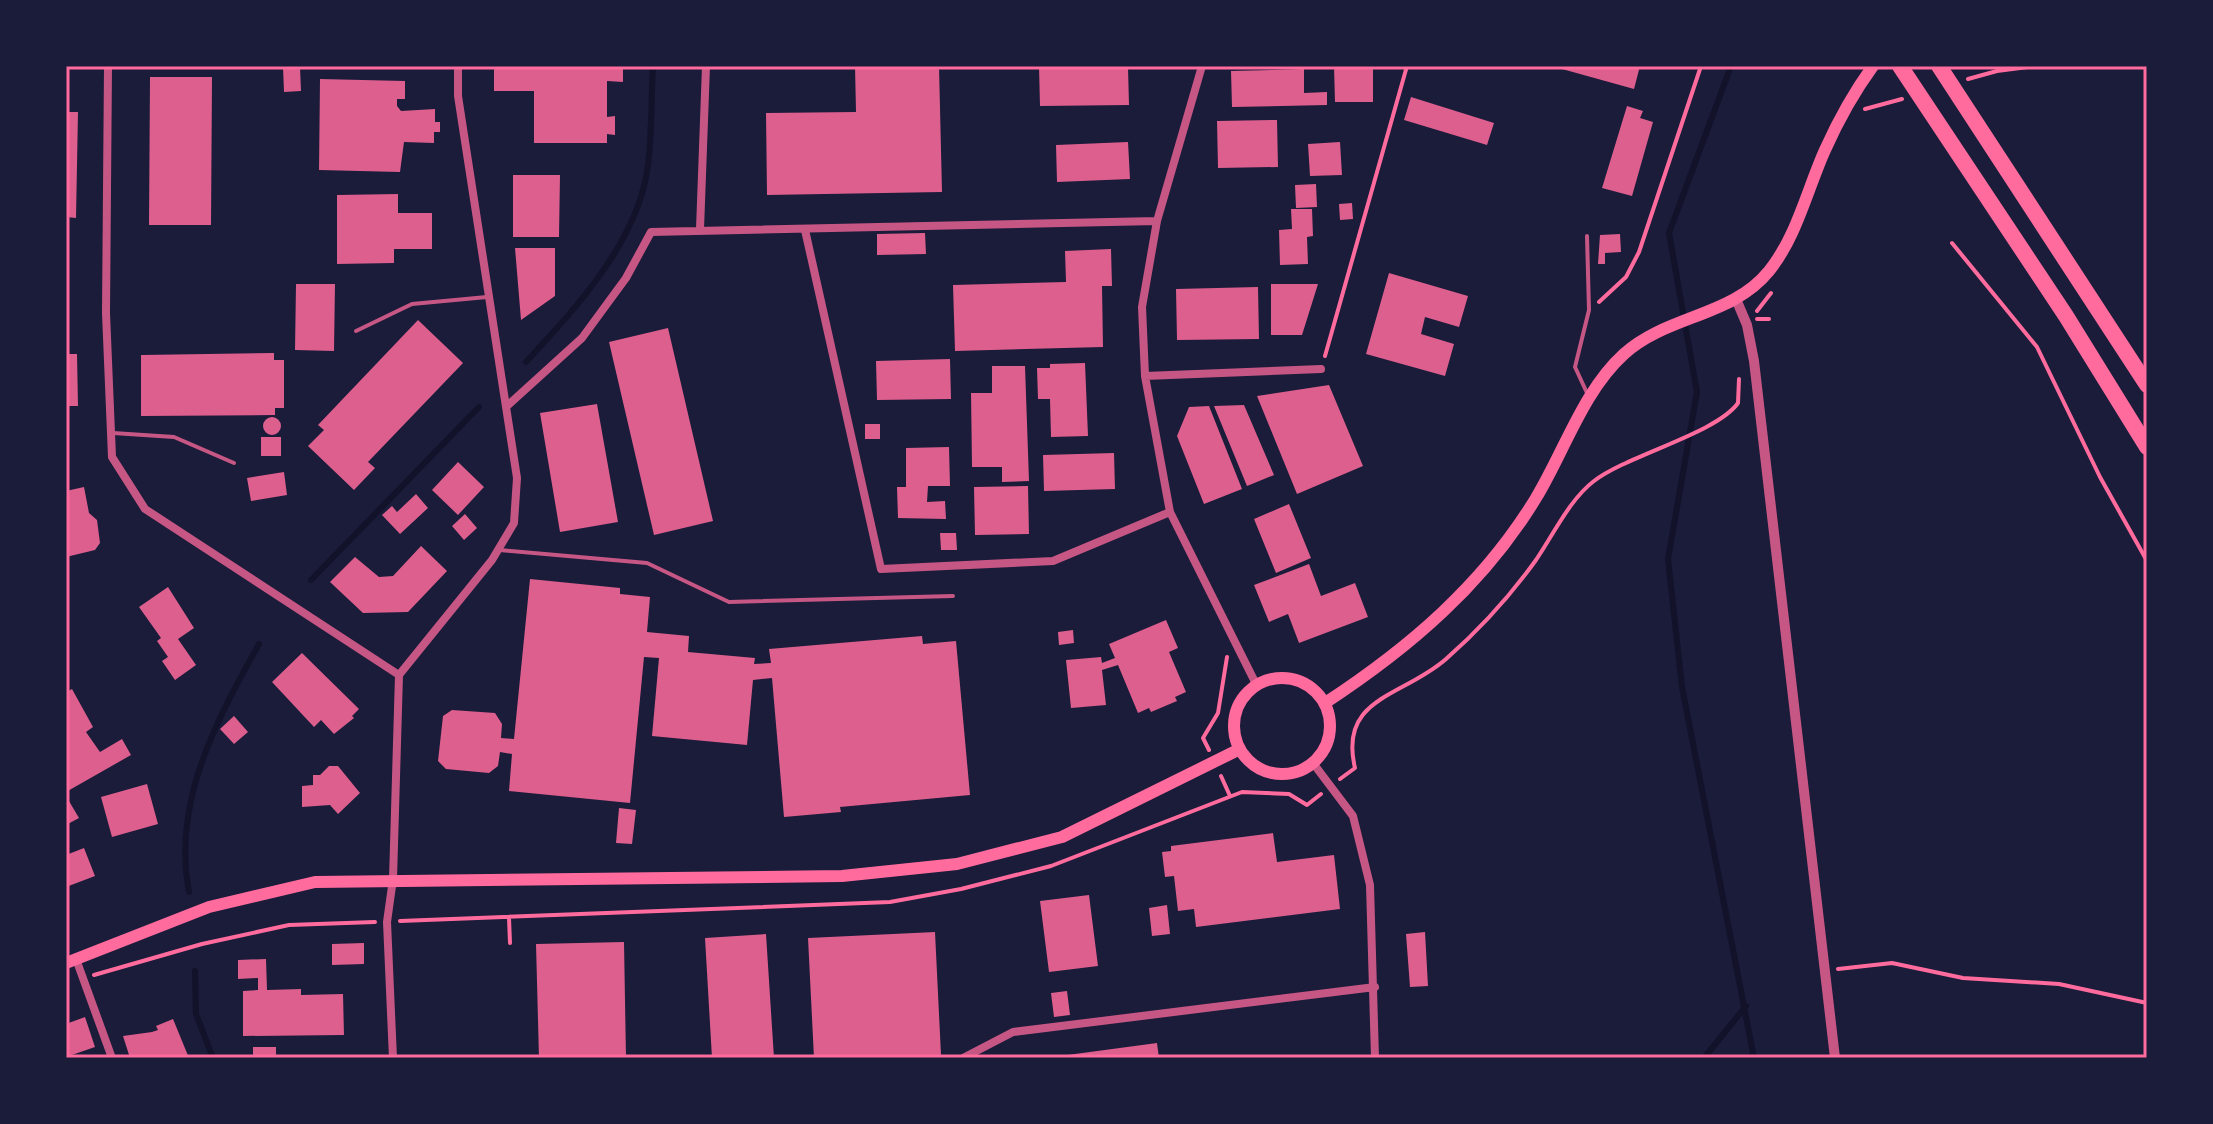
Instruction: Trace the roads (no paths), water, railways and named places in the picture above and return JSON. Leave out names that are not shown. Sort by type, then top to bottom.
[{"type":"highway","points":[[1900,66],[1973,174],[2147,447]]},
{"type":"highway","points":[[1939,66],[2147,385]]},
{"type":"main road","points":[[1325,703],[1409,644],[1475,581],[1534,501],[1606,374],[1624,354],[1648,336],[1736,299],[1770,270],[1783,249],[1825,149],[1873,66]]},
{"type":"main road","points":[[1284,678],[1300,682],[1325,703],[1330,719],[1324,751],[1301,771],[1273,773],[1248,760],[1240,749],[1235,733],[1236,716],[1242,701],[1257,686],[1284,678]]},
{"type":"main road","points":[[71,961],[209,907],[315,882],[842,876],[957,864],[1062,837],[1240,749]]},
{"type":"street","points":[[108,66],[106,313],[112,457],[145,509],[399,675]]},
{"type":"street","points":[[393,1058],[387,922],[393,879],[399,675],[498,550],[514,523],[517,478],[458,96],[458,66]]},
{"type":"street","points":[[700,229],[706,66]]},
{"type":"street","points":[[1202,66],[1157,221],[1142,307],[1145,376],[1170,512],[1257,686]]},
{"type":"street","points":[[507,406],[582,338],[626,278],[651,232],[1157,221]]},
{"type":"street","points":[[805,230],[881,569],[1053,561],[1170,512]]},
{"type":"street","points":[[1736,299],[1747,325],[1754,361],[1835,1058]]},
{"type":"street","points":[[1145,376],[1321,369]]},
{"type":"street","points":[[1313,763],[1353,816],[1370,885],[1375,1058]]},
{"type":"street","points":[[71,961],[83,979],[112,1058]]},
{"type":"street","points":[[963,1058],[1013,1032],[1375,987]]},
{"type":"lane","points":[[1587,236],[1589,310],[1575,367],[1591,399]]},
{"type":"lane","points":[[356,331],[412,304],[489,296]]},
{"type":"lane","points":[[111,433],[174,437],[234,463]]},
{"type":"lane","points":[[498,550],[647,563],[729,602],[953,596]]},
{"type":"waterway","points":[[526,362],[602,272],[632,220],[648,165],[653,66]]},
{"type":"waterway","points":[[1731,66],[1669,233],[1697,392],[1668,559],[1682,687],[1754,1058]]},
{"type":"waterway","points":[[311,580],[479,407]]},
{"type":"waterway","points":[[189,892],[185,859],[192,794],[213,733],[259,644]]},
{"type":"waterway","points":[[195,971],[196,1014],[213,1058]]},
{"type":"waterway","points":[[1704,1058],[1746,1006]]}]
